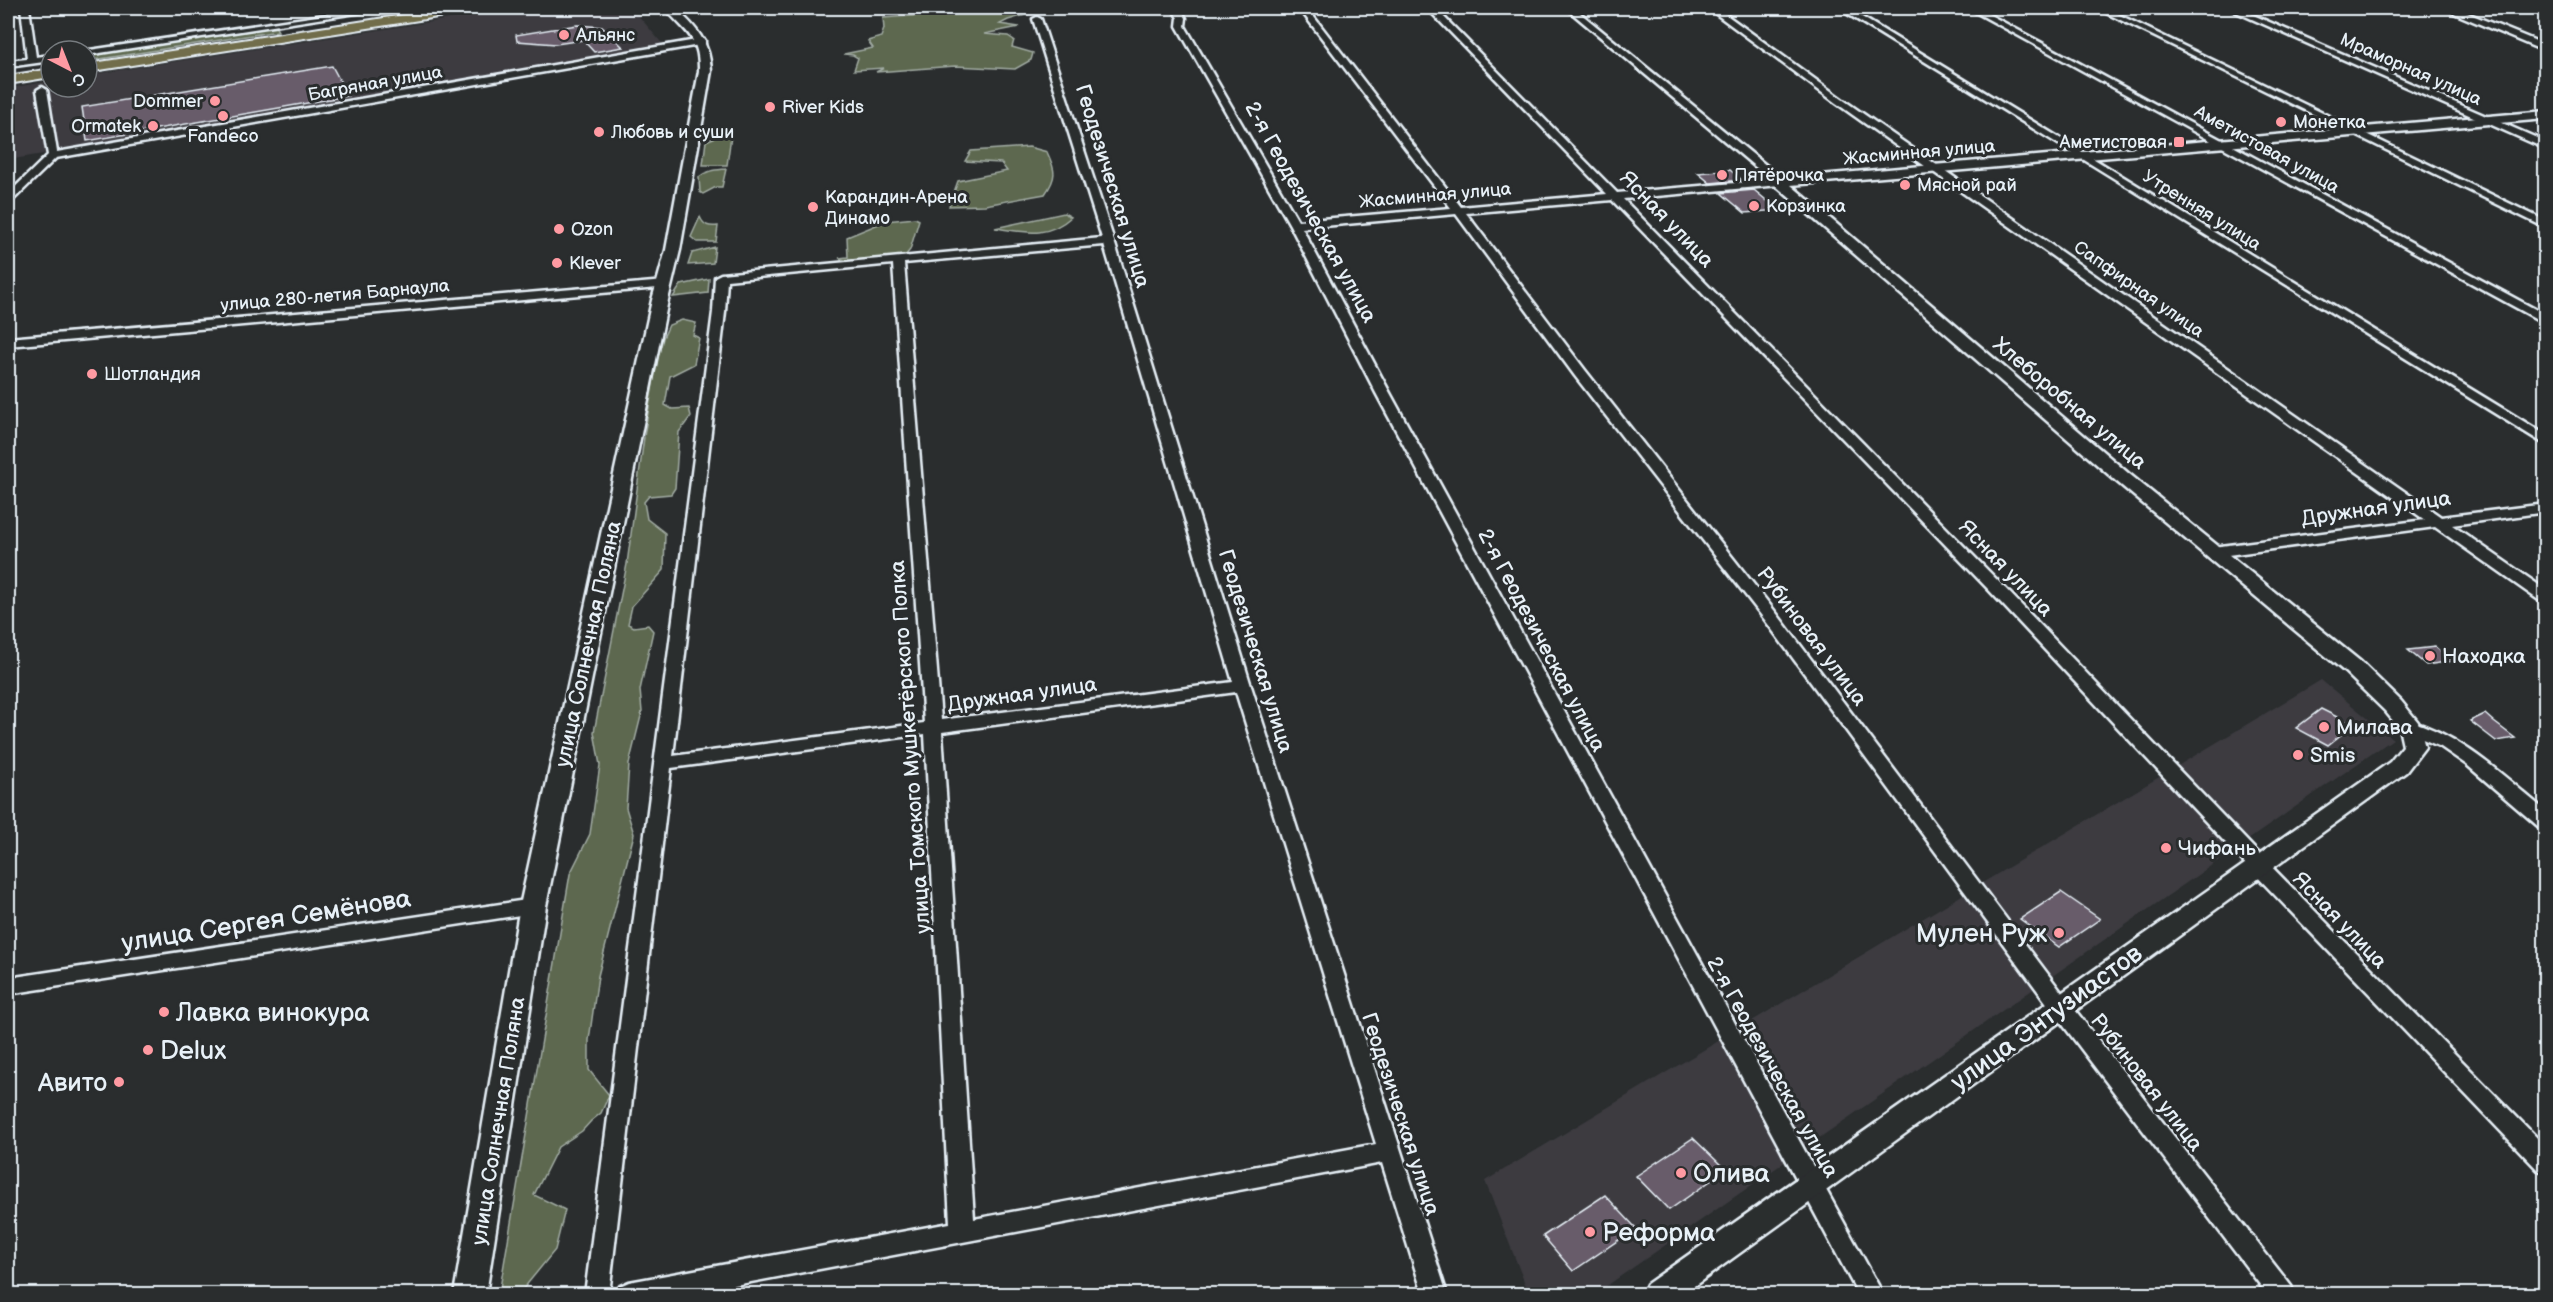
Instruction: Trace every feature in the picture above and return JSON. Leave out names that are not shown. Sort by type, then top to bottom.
[{"type":"main road","points":[[99,66],[470,8]]},
{"type":"main road","points":[[8,80],[39,75]]},
{"type":"street","points":[[25,8],[32,61]]},
{"type":"street","points":[[99,50],[384,8]]},
{"type":"street","points":[[670,8],[700,37],[702,42]]},
{"type":"street","name":"2-я Геодезическая улица","points":[[1176,8],[1182,18],[1181,26],[1295,225],[1383,393],[1871,1294]]},
{"type":"street","name":"Рубиновая улица","points":[[1304,8],[1580,374],[1771,617],[2061,1008],[2282,1294]]},
{"type":"street","name":"Ясная улица","points":[[1431,8],[1995,586],[2258,866],[2546,1163]]},
{"type":"street","name":"Хлеборобная улица","points":[[1570,8],[1780,182],[1919,304],[2213,552],[2353,667],[2393,706],[2410,728],[2447,743],[2474,761],[2546,822]]},
{"type":"street","name":"Сапфирная улица","points":[[1712,8],[1839,101],[2546,598]]},
{"type":"street","name":"Утренняя улица","points":[[1842,8],[2546,441]]},
{"type":"street","name":"Аметистовая улица","points":[[1972,8],[2546,320]]},
{"type":"street","points":[[2100,8],[2546,225]]},
{"type":"street","name":"Мраморная улица","points":[[2230,8],[2546,146]]},
{"type":"street","points":[[2446,8],[2546,49]]},
{"type":"street","name":"Геодезическая улица","points":[[1037,19],[1108,241],[1388,1152],[1435,1294]]},
{"type":"street","name":"Багряная улица","points":[[53,156],[702,42]]},
{"type":"street","name":"улица Солнечная Поляна","points":[[470,1294],[533,906],[674,249],[705,71],[702,42]]},
{"type":"street","points":[[8,64],[39,60]]},
{"type":"street","points":[[8,199],[53,156],[44,99]]},
{"type":"street","name":"Жасминная улица","points":[[1295,225],[2546,115]]},
{"type":"street","points":[[597,1294],[719,312],[721,277],[1108,241]]},
{"type":"street","name":"улица Томского Мушкетёрского Полка","points":[[898,260],[933,729],[963,1232]]},
{"type":"street","name":"улица 280-летия Барнаула","points":[[8,342],[665,285]]},
{"type":"street","name":"Дружная улица","points":[[2213,552],[2546,508]]},
{"type":"street","name":"Дружная улица","points":[[664,763],[1243,686]]},
{"type":"street","name":"улица Энтузиастов","points":[[1658,1294],[2397,767],[2414,747],[2410,728]]},
{"type":"street","name":"улица Сергея Семёнова","points":[[8,986],[533,906]]},
{"type":"street","points":[[629,1294],[1388,1152]]},
{"type":"shaded area","points":[[521,8],[632,8],[665,47],[8,160],[8,88],[39,83],[39,99],[99,99],[99,73]]},
{"type":"shaded area","points":[[2321,680],[2393,739],[1595,1294],[1529,1294],[1485,1181]]},
{"type":"green space","points":[[1009,8],[1031,10],[1032,13],[1000,24],[1019,27],[984,34],[1008,36],[1014,40],[1012,47],[1033,53],[1031,60],[1015,69],[955,66],[876,72],[884,68],[854,70],[858,58],[844,54],[873,48],[868,41],[881,37],[884,29],[883,18]]},
{"type":"green space","points":[[275,26],[278,31],[99,59],[99,53]]},
{"type":"green space","points":[[731,136],[727,165],[703,165],[706,141],[716,137]]},
{"type":"green space","points":[[1029,147],[1047,152],[1052,164],[1054,174],[1052,183],[1045,194],[985,205],[949,206],[958,181],[1007,171],[1001,163],[965,161],[971,151]]},
{"type":"green space","points":[[726,169],[722,187],[716,187],[703,194],[700,192],[699,177],[708,172]]},
{"type":"green space","points":[[1064,213],[1071,217],[1053,229],[1044,231],[1025,232],[995,228]]},
{"type":"green space","points":[[700,217],[707,225],[718,226],[716,242],[697,242],[691,237]]},
{"type":"green space","points":[[915,218],[919,220],[910,250],[905,256],[847,261],[839,258],[848,257],[847,237],[886,221]]},
{"type":"green space","points":[[715,247],[713,263],[688,265],[692,253]]},
{"type":"green space","points":[[709,279],[708,293],[673,297],[681,285]]},
{"type":"green space","points":[[682,320],[696,323],[693,335],[699,338],[694,364],[670,376],[665,405],[672,409],[689,408],[691,416],[679,432],[675,488],[671,494],[649,496],[644,502],[647,519],[665,533],[664,570],[632,606],[628,624],[634,627],[648,625],[653,631],[640,690],[642,712],[629,764],[626,808],[634,834],[598,976],[589,1040],[589,1070],[609,1095],[601,1113],[582,1131],[558,1147],[534,1195],[565,1210],[555,1250],[519,1294],[499,1294],[570,874],[590,834],[600,765],[594,732],[627,564],[657,361],[669,325]]},
{"type":"building","name":"Альянс","points":[[577,25],[602,27],[623,47],[594,52],[583,40],[556,44],[517,41],[516,35]]},
{"type":"building","name":"Dommer","points":[[332,66],[348,96],[87,141],[82,107]]},
{"type":"building","name":"Пятёрочка","points":[[1730,170],[1742,180],[1710,183],[1698,173]]},
{"type":"building","name":"Корзинка","points":[[1754,190],[1778,210],[1745,213],[1721,193]]},
{"type":"building","name":"Находка","points":[[2435,647],[2453,661],[2426,665],[2408,650]]},
{"type":"building","name":"Милава","points":[[2321,709],[2353,725],[2328,745],[2296,728]]},
{"type":"building","points":[[2485,714],[2515,738],[2496,741],[2470,721]]},
{"type":"building","name":"Мулен Руж","points":[[2061,892],[2100,919],[2059,947],[2020,919]]},
{"type":"building","name":"Олива","points":[[1693,1138],[1726,1170],[1669,1210],[1636,1176]]},
{"type":"building","name":"Реформа","points":[[1605,1195],[1636,1228],[1573,1271],[1543,1236]]},
{"type":"place","name":"Альянс","points":[[564,35]]},
{"type":"place","name":"Dommer","points":[[215,101]]},
{"type":"place","name":"River Kids","points":[[770,107]]},
{"type":"place","name":"Fandeco","points":[[223,116]]},
{"type":"place","name":"Монетка","points":[[2281,122]]},
{"type":"place","name":"Ormatek","points":[[153,126]]},
{"type":"place","name":"Любовь и суши","points":[[599,132]]},
{"type":"place","name":"Аметистовая","points":[[2179,142]]},
{"type":"place","name":"Пятёрочка","points":[[1722,175]]},
{"type":"place","name":"Мясной рай","points":[[1905,185]]},
{"type":"place","name":"Корзинка","points":[[1754,206]]},
{"type":"place","name":"Карандин-Арена Динамо","points":[[813,207]]},
{"type":"place","name":"Ozon","points":[[559,229]]},
{"type":"place","name":"Klever","points":[[557,263]]},
{"type":"place","name":"Шотландия","points":[[92,374]]},
{"type":"place","name":"Находка","points":[[2430,656]]},
{"type":"place","name":"Милава","points":[[2324,727]]},
{"type":"place","name":"Smis","points":[[2298,755]]},
{"type":"place","name":"Чифань","points":[[2166,848]]},
{"type":"place","name":"Мулен Руж","points":[[2059,933]]},
{"type":"place","name":"Лавка винокура","points":[[164,1012]]},
{"type":"place","name":"Delux","points":[[148,1050]]},
{"type":"place","name":"Авито","points":[[119,1082]]},
{"type":"place","name":"Олива","points":[[1681,1173]]},
{"type":"place","name":"Реформа","points":[[1590,1232]]}]
